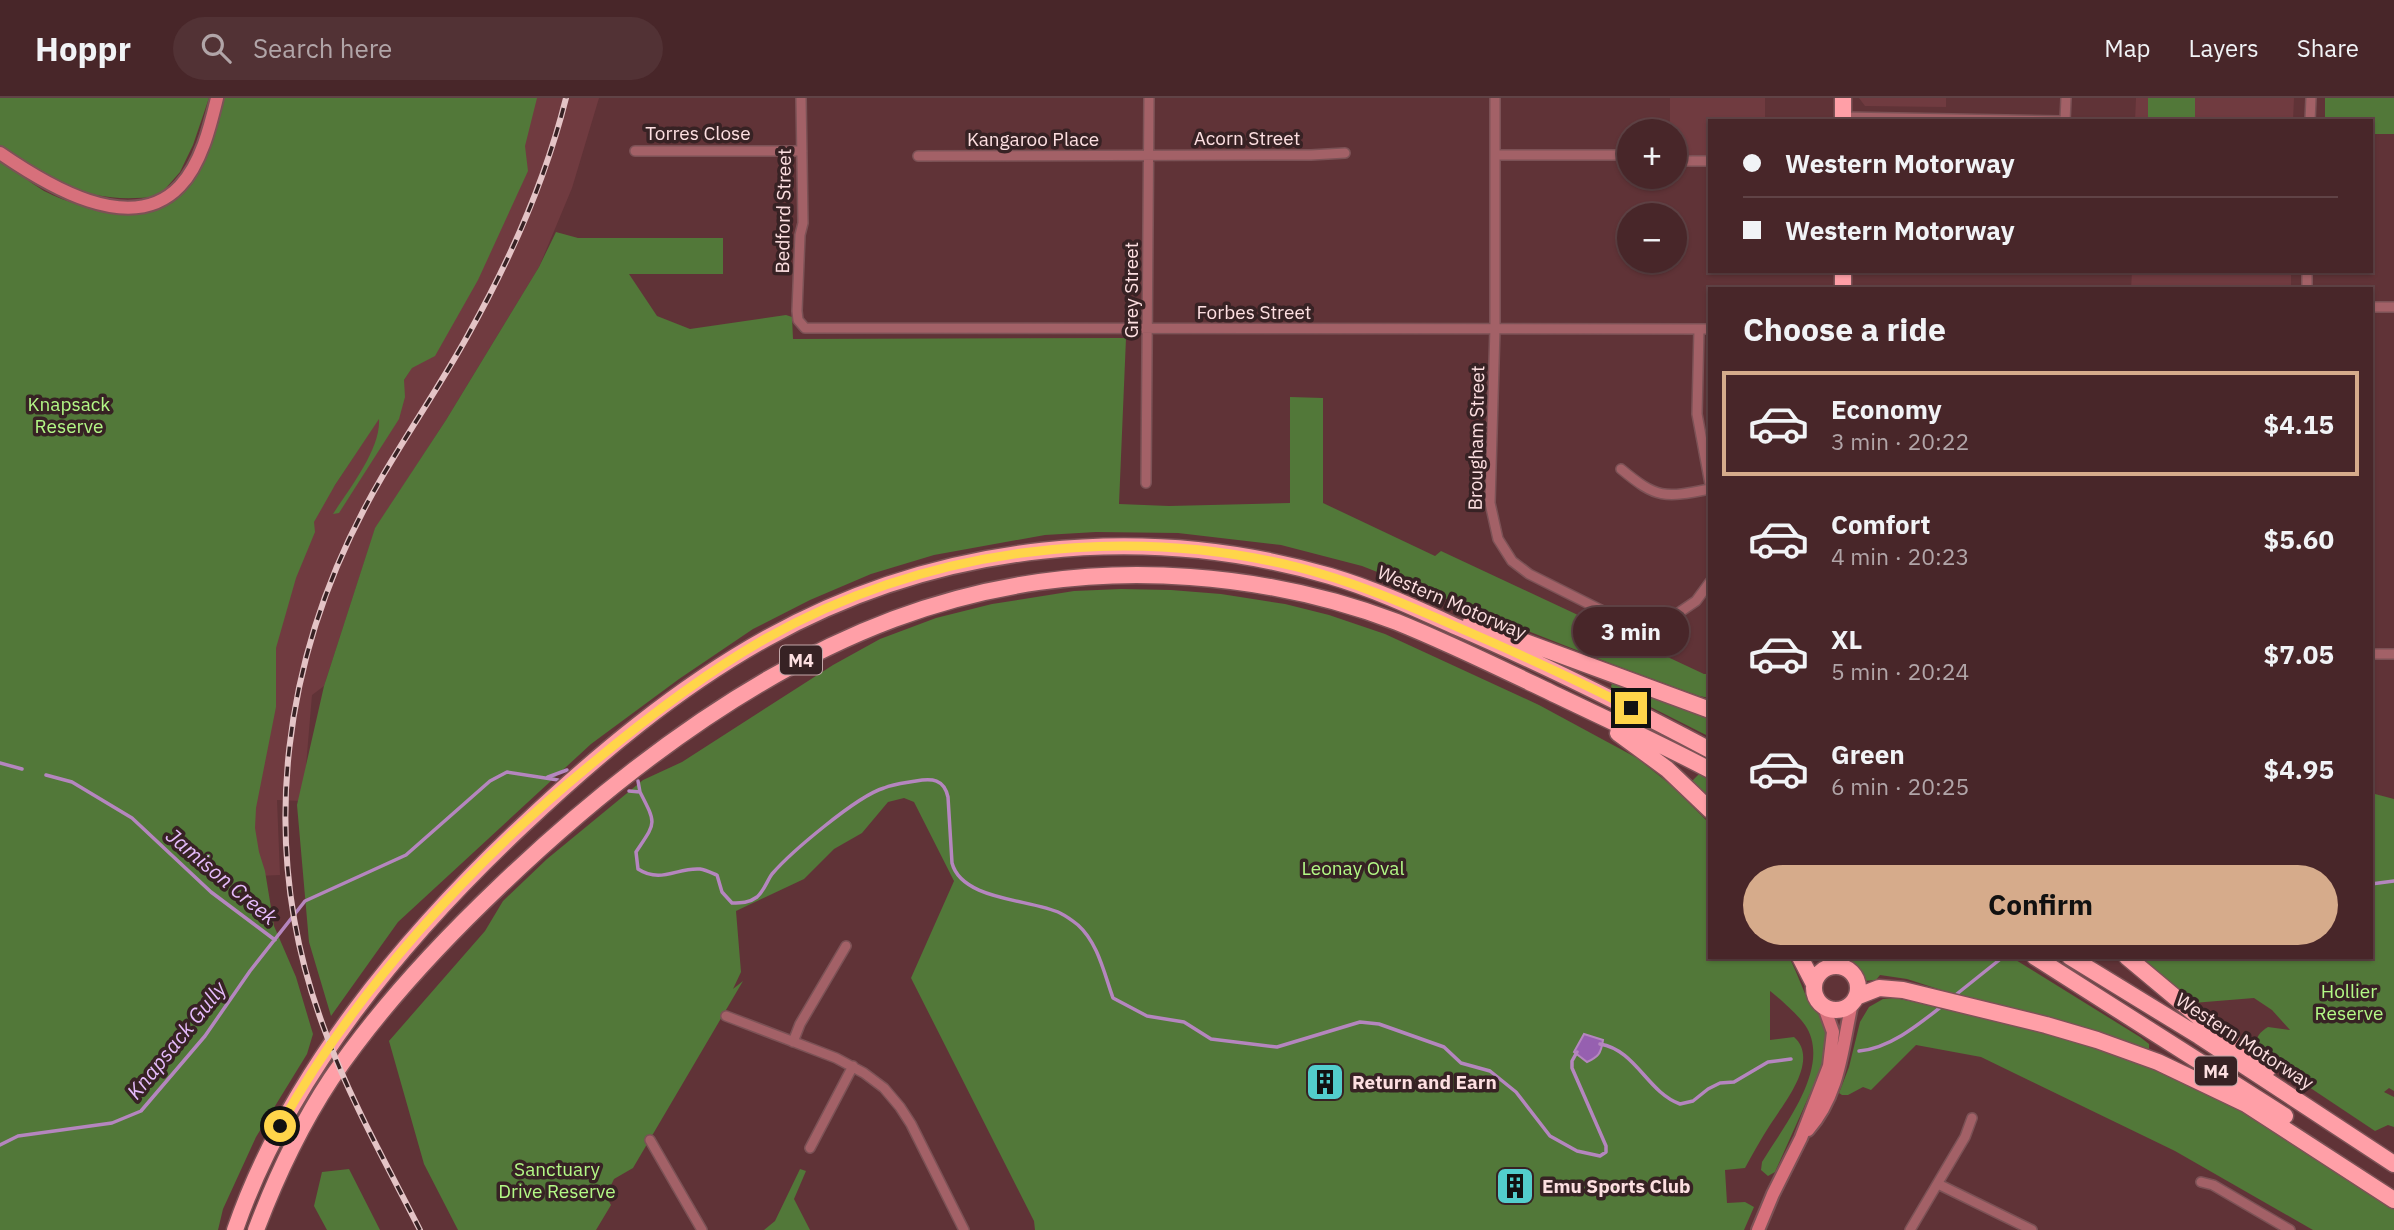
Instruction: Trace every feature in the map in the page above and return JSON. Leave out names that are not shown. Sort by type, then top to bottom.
[{"type":"highway","points":[[1843,98],[1843,119]]},
{"type":"highway","name":"Western Motorway","points":[[236,1230],[253,1183],[297,1097],[351,1018],[410,943],[473,874],[550,799],[659,709],[724,664],[768,637],[836,604],[904,580],[973,561],[1069,548],[1133,546],[1198,550],[1266,560],[1332,577],[1401,602],[1527,657],[1708,749]]},
{"type":"highway","points":[[1266,560],[1295,559],[1374,582],[1466,620],[1708,708]]},
{"type":"highway","name":"Western Motorway","points":[[256,1230],[281,1170],[331,1079],[392,999],[458,926],[557,833],[680,737],[794,664],[872,627],[953,600],[1040,582],[1130,575],[1210,579],[1281,589],[1370,612],[1422,632],[1602,715],[1708,769]]},
{"type":"highway","name":"M4","points":[[1567,700],[1626,737],[1683,783],[1708,808]]},
{"type":"highway","points":[[1801,959],[1815,981]]},
{"type":"highway","points":[[1816,959],[1816,997],[1824,1007],[1842,1009],[1879,988],[1889,988],[2014,1016],[2097,1040],[2206,1083],[2280,1125],[2394,1200]]},
{"type":"highway","name":"M4","points":[[2038,959],[2214,1069],[2394,1190]]},
{"type":"highway","name":"Western Motorway","points":[[2073,959],[2199,1036],[2394,1164]]},
{"type":"highway","name":"M4","points":[[2129,959],[2241,1049],[2394,1154]]},
{"type":"highway","points":[[1815,981],[1825,969],[1840,962],[1855,977],[1857,984],[1854,1000]]},
{"type":"street","points":[[0,153],[44,182],[75,197],[114,206],[147,204],[173,194],[183,184],[208,132],[217,98]]},
{"type":"street","name":"Bedford Street","points":[[800,324],[797,311],[800,235],[803,223],[801,98]]},
{"type":"street","name":"Grey Street","points":[[1146,483],[1149,98]]},
{"type":"street","name":"Brougham Street","points":[[1495,98],[1495,328],[1490,503],[1494,531],[1506,553],[1529,574],[1626,620],[1650,622],[1665,619],[1706,598]]},
{"type":"street","points":[[2065,119],[2066,98]]},
{"type":"street","points":[[2310,119],[2311,98]]},
{"type":"street","name":"Torres Close","points":[[635,151],[802,151]]},
{"type":"street","name":"Acorn Street","points":[[1148,156],[1345,153]]},
{"type":"street","points":[[1494,155],[1617,155]]},
{"type":"street","name":"Kangaroo Place","points":[[918,156],[1148,156]]},
{"type":"street","points":[[1687,161],[1708,161]]},
{"type":"street","points":[[2373,307],[2394,307]]},
{"type":"street","name":"Forbes Street","points":[[800,324],[813,329],[1704,329]]},
{"type":"street","points":[[1704,329],[1698,419],[1708,476]]},
{"type":"street","points":[[1621,469],[1658,494],[1674,496],[1708,488]]},
{"type":"street","points":[[2373,654],[2394,654]]},
{"type":"street","points":[[793,1042],[800,1024],[846,946]]},
{"type":"street","points":[[1801,1138],[1829,1099],[1841,1065],[1854,1000]]},
{"type":"street","points":[[1758,1230],[1801,1138],[1829,1066],[1833,1050],[1833,1026],[1824,1007]]},
{"type":"street","points":[[726,1016],[853,1066],[884,1088],[911,1124],[964,1230]]},
{"type":"street","points":[[810,1148],[853,1066]]},
{"type":"street","points":[[1910,1230],[1965,1138],[1972,1118]]},
{"type":"street","points":[[650,1140],[702,1230]]},
{"type":"street","points":[[2201,1182],[2213,1185],[2290,1230]]},
{"type":"street","points":[[1938,1184],[2032,1230]]},
{"type":"shaded area","points":[[533,98],[599,98],[572,188],[539,267],[446,420],[375,529],[324,686],[312,695],[303,801],[277,800],[280,875],[257,876],[251,843],[266,673],[312,516],[408,374],[464,277]]},
{"type":"shaded area","points":[[1670,98],[1765,98],[1765,119],[1708,119],[1708,155],[1687,155],[1687,119],[1670,119]]},
{"type":"shaded area","points":[[1859,98],[1946,98],[1946,107],[1865,106]]},
{"type":"shaded area","points":[[2136,98],[2294,98],[2293,119],[2135,119]]},
{"type":"shaded area","points":[[2132,273],[2291,273],[2290,287],[2131,287]]},
{"type":"shaded area","points":[[1584,1034],[1603,1040],[1598,1054],[1587,1062],[1574,1052]]},
{"type":"green space","points":[[0,98],[209,98],[193,145],[180,172],[159,196],[114,198],[79,190],[7,154],[0,147]]},
{"type":"green space","name":"Knapsack Reserve","points":[[223,98],[537,98],[525,146],[528,171],[478,280],[435,356],[412,368],[404,380],[405,397],[399,419],[339,513],[333,514],[370,456],[379,419],[314,522],[315,532],[296,578],[276,648],[276,707],[256,808],[255,828],[274,926],[296,977],[313,1034],[307,1054],[256,1137],[223,1209],[218,1230],[0,1230],[0,161],[44,191],[74,203],[108,212],[159,209],[182,194],[199,170]]},
{"type":"green space","points":[[2148,98],[2195,98],[2195,118],[2148,117]]},
{"type":"green space","points":[[2325,98],[2394,98],[2394,134],[2373,134],[2373,119],[2325,119]]},
{"type":"green space","points":[[556,232],[578,238],[723,238],[723,274],[629,274],[657,316],[690,329],[786,315],[792,317],[793,339],[1126,338],[1119,504],[1169,506],[1290,503],[1290,397],[1323,398],[1323,503],[1435,556],[1441,551],[1708,674],[1708,698],[1612,664],[1362,566],[1281,545],[1178,533],[1096,532],[1045,535],[934,555],[871,574],[810,600],[753,629],[591,744],[398,922],[331,1016],[309,942],[297,805],[324,686],[375,528],[446,420],[539,267]]},
{"type":"green space","points":[[1171,590],[1221,594],[1285,604],[1329,615],[1385,634],[1539,705],[1637,758],[1671,785],[1708,822],[1708,959],[1790,959],[1809,1002],[1825,1026],[1826,1049],[1817,1078],[1775,1172],[1768,1176],[1761,1170],[1762,1162],[1802,1096],[1813,1059],[1812,1041],[1805,1025],[1770,991],[1770,1040],[1794,1037],[1801,1046],[1802,1069],[1791,1094],[1745,1168],[1725,1170],[1727,1203],[1745,1202],[1754,1207],[1744,1230],[1035,1230],[1034,1221],[911,978],[954,881],[914,802],[904,798],[888,802],[862,833],[834,849],[804,879],[736,911],[741,972],[733,989],[743,981],[633,1168],[614,1179],[606,1196],[611,1205],[596,1230],[458,1230],[424,1164],[389,1041],[485,931],[503,901],[547,859],[643,780],[682,762],[833,665],[880,639],[936,618],[992,604],[1074,591]],"holes":[[[1584,1034],[1603,1041],[1596,1058],[1592,1060]]]},
{"type":"green space","points":[[1612,683],[1708,714],[1708,736],[1611,687]]},
{"type":"green space","points":[[1699,774],[1708,779],[1708,797],[1692,781]]},
{"type":"green space","name":"Hollier Reserve","points":[[2375,794],[2394,799],[2394,1091],[2389,1088],[2384,1092],[2394,1097],[2394,1127],[2388,1125],[2375,1131],[2258,1053],[2256,1044],[2259,1035],[2268,1027],[2290,1030],[2272,1010],[2254,998],[2193,1003],[2143,959],[2373,959]]},
{"type":"green space","points":[[1844,959],[2014,959],[2140,1037],[2149,1044],[2149,1050],[2066,1023],[1966,998],[1907,979],[1880,975],[1876,980],[1863,981],[1859,972]]},
{"type":"green space","points":[[1895,998],[2000,1021],[2069,1040],[2137,1063],[2200,1089],[2285,1138],[2394,1208],[2394,1230],[2313,1230],[2175,1151],[1981,1057],[1916,1045],[1871,1090],[1863,1087],[1848,1095],[1842,1095],[1839,1093],[1849,1067],[1860,1022],[1869,1007],[1883,999]]},
{"type":"green space","points":[[349,1169],[380,1230],[327,1230],[314,1206],[322,1172]]},
{"type":"green space","points":[[800,1169],[806,1171],[794,1199],[810,1230],[764,1230],[775,1221]]},
{"type":"waterway","name":"Jamison Creek","points":[[0,763],[22,769]]},
{"type":"waterway","name":"Jamison Creek","points":[[548,777],[567,770]]},
{"type":"waterway","name":"Knapsack Gully","points":[[0,1145],[18,1136],[112,1123],[141,1111],[205,1036],[250,971],[305,901],[406,855],[490,781],[507,772],[558,780]]},
{"type":"waterway","name":"Jamison Creek","points":[[46,775],[72,782],[132,818],[211,892],[275,940]]},
{"type":"waterway","name":"Jamison Creek","points":[[629,791],[640,792],[652,823],[636,852],[638,869],[654,875],[692,869],[707,871],[717,875],[722,892],[732,903],[739,903],[757,897],[772,874],[794,852],[872,793],[922,780],[936,781],[944,786],[948,797],[952,863],[958,875],[983,892],[1048,908],[1078,925],[1091,940],[1113,998],[1147,1016],[1184,1022],[1211,1039],[1277,1047],[1360,1022],[1379,1024],[1444,1047],[1461,1063],[1490,1071],[1516,1092],[1550,1136],[1577,1151],[1600,1156],[1606,1152],[1606,1146],[1572,1068],[1577,1052]]},
{"type":"waterway","name":"Jamison Creek","points":[[638,781],[640,792]]},
{"type":"waterway","name":"Jamison Creek","points":[[2373,884],[2394,881]]},
{"type":"waterway","name":"Jamison Creek","points":[[1953,997],[2000,959]]},
{"type":"waterway","name":"Jamison Creek","points":[[1859,1051],[1893,1040],[1942,1006]]},
{"type":"waterway","name":"Jamison Creek","points":[[1600,1044],[1623,1054],[1659,1090],[1680,1104],[1693,1101],[1720,1083],[1734,1082],[1768,1062],[1791,1059]]},
{"type":"railway","points":[[420,1230],[346,1082],[325,1031],[303,960],[290,889],[285,818],[289,748],[301,678],[321,609],[348,542],[382,477],[458,353],[498,278],[537,190],[566,98]]},
{"type":"place","name":"Return and Earn","points":[[1325,1082]]},
{"type":"place","name":"Emu Sports Club","points":[[1515,1186]]},
{"type":"route","points":[[280,1126],[323,1056],[410,943],[498,848],[550,799],[659,709],[732,659],[818,612],[904,580],[973,561],[1069,548],[1160,547],[1239,555],[1299,568],[1365,587],[1517,652],[1631,708]]},
{"type":"park label","name":"Leonay Oval","points":[[1353,868]]},
{"type":"park label","name":"Sanctuary Drive Reserve","points":[[557,1180]]}]
